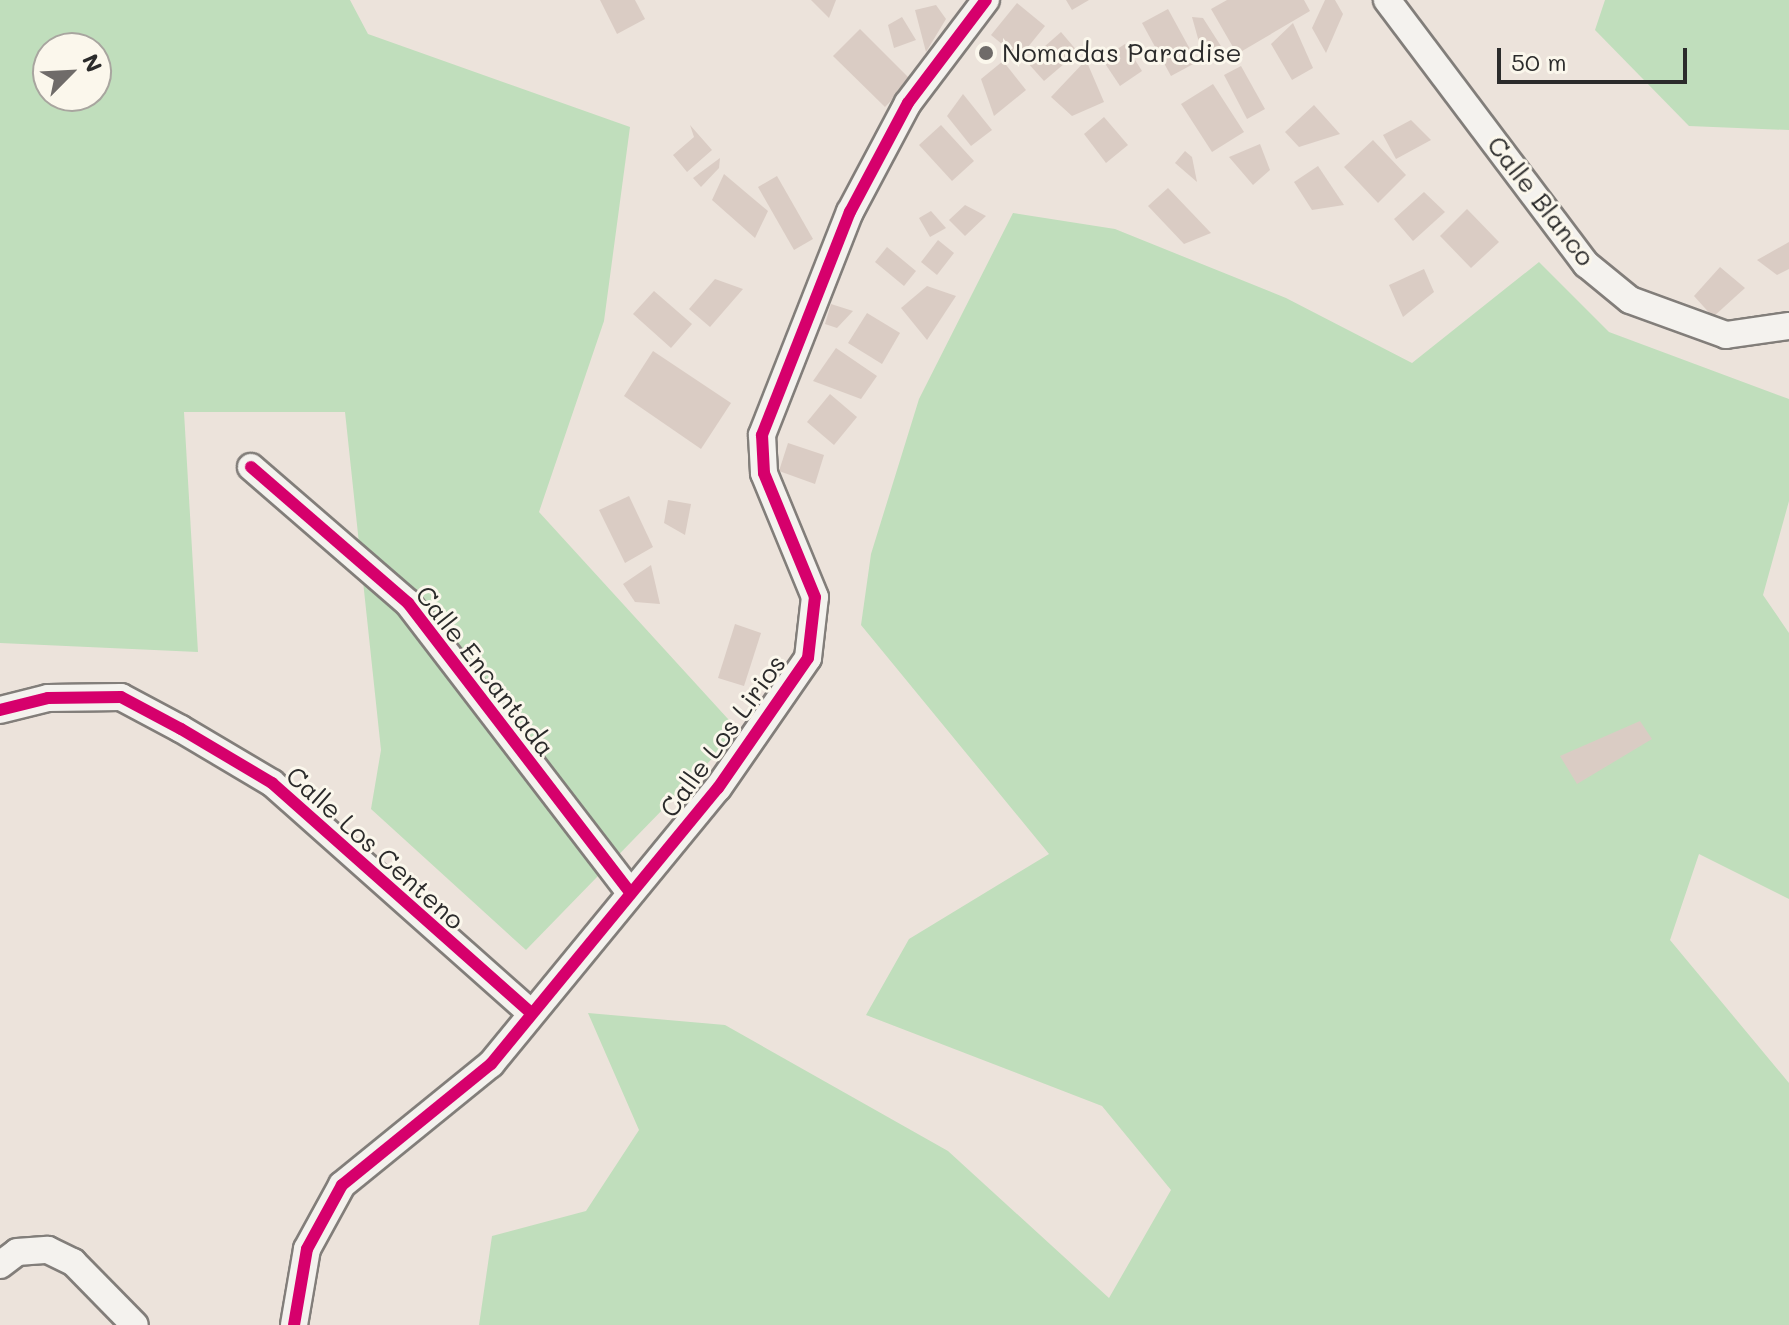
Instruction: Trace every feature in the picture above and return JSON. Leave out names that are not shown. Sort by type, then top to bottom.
[{"type":"street","name":"Calle Los Lirios","points":[[294,1325],[307,1249],[342,1185],[491,1064],[628,890],[718,788],[808,658],[815,597],[764,473],[762,435],[850,212],[908,103],[986,0]]},
{"type":"street","name":"Calle Blanco","points":[[1387,0],[1586,264],[1630,300],[1726,335],[1789,326]]},
{"type":"street","name":"Calle Encantada","points":[[251,467],[408,603],[628,890]]},
{"type":"street","name":"Calle Los Centeno","points":[[0,710],[48,698],[121,697],[181,729],[272,783],[530,1012]]},
{"type":"street","points":[[0,1265],[17,1252],[48,1250],[73,1262],[135,1325]]},
{"type":"green space","points":[[0,0],[350,0],[368,34],[630,127],[604,321],[539,512],[739,731],[526,950],[371,809],[381,750],[345,412],[184,412],[198,652],[0,643]]},
{"type":"green space","points":[[1605,0],[1789,0],[1789,130],[1689,126],[1595,30]]},
{"type":"green space","points":[[1013,213],[1115,229],[1286,298],[1412,363],[1539,262],[1609,332],[1789,399],[1789,501],[1763,595],[1789,633],[1789,899],[1699,854],[1670,940],[1789,1083],[1789,1325],[479,1325],[492,1236],[586,1211],[639,1130],[588,1013],[725,1025],[948,1151],[1109,1298],[1171,1190],[1102,1106],[866,1015],[909,939],[1049,854],[861,625],[871,554],[919,399]]},
{"type":"building","points":[[600,0],[635,0],[645,19],[617,34]]},
{"type":"building","points":[[811,0],[836,0],[829,18]]},
{"type":"building","points":[[1066,0],[1089,0],[1072,10]]},
{"type":"building","points":[[1227,0],[1304,0],[1310,11],[1237,54],[1211,9]]},
{"type":"building","points":[[1325,0],[1335,0],[1343,14],[1326,53],[1312,28]]},
{"type":"building","points":[[1017,3],[1045,26],[1019,58],[991,35]]},
{"type":"building","points":[[936,5],[946,19],[926,52],[915,10]]},
{"type":"building","points":[[1168,9],[1197,62],[1171,76],[1142,23]]},
{"type":"building","points":[[902,17],[916,40],[894,48],[888,25]]},
{"type":"building","points":[[1192,17],[1203,18],[1226,54],[1204,60]]},
{"type":"building","points":[[1293,23],[1313,68],[1292,80],[1271,44]]},
{"type":"building","points":[[860,29],[911,80],[885,107],[833,56]]},
{"type":"building","points":[[1061,32],[1078,52],[1044,81],[1027,62]]},
{"type":"building","points":[[1125,44],[1142,71],[1120,86],[1102,59]]},
{"type":"building","points":[[1086,60],[1104,102],[1072,116],[1051,97]]},
{"type":"building","points":[[1003,61],[1026,90],[994,116],[981,79]]},
{"type":"building","points":[[1241,66],[1265,109],[1247,119],[1224,75]]},
{"type":"building","points":[[1213,84],[1244,132],[1212,152],[1181,104]]},
{"type":"building","points":[[963,94],[992,130],[971,146],[947,116]]},
{"type":"building","points":[[1314,105],[1340,134],[1299,147],[1285,132]]},
{"type":"building","points":[[1104,117],[1128,145],[1106,163],[1084,134]]},
{"type":"building","points":[[1411,120],[1431,140],[1396,159],[1383,135]]},
{"type":"building","points":[[690,125],[712,150],[687,172],[673,155],[694,137]]},
{"type":"building","points":[[941,125],[974,161],[952,181],[919,145]]},
{"type":"building","points":[[1373,140],[1406,175],[1378,203],[1344,167]]},
{"type":"building","points":[[1260,144],[1270,170],[1253,185],[1229,157]]},
{"type":"building","points":[[1185,151],[1192,157],[1197,182],[1175,163]]},
{"type":"building","points":[[720,158],[719,168],[701,187],[693,178]]},
{"type":"building","points":[[1318,166],[1344,205],[1312,210],[1294,182]]},
{"type":"building","points":[[724,174],[768,211],[755,238],[712,200]]},
{"type":"building","points":[[777,176],[813,239],[794,250],[758,187]]},
{"type":"building","points":[[1168,188],[1211,233],[1184,244],[1148,206]]},
{"type":"building","points":[[1424,192],[1445,212],[1413,241],[1394,219]]},
{"type":"building","points":[[965,205],[986,216],[965,236],[949,220]]},
{"type":"building","points":[[1467,209],[1499,242],[1471,268],[1440,236]]},
{"type":"building","points":[[931,211],[946,228],[930,237],[919,218]]},
{"type":"building","points":[[938,240],[954,253],[937,275],[921,262]]},
{"type":"building","points":[[1789,242],[1789,269],[1777,275],[1757,260]]},
{"type":"building","points":[[887,247],[916,271],[904,286],[875,262]]},
{"type":"building","points":[[1720,267],[1745,288],[1713,317],[1694,296]]},
{"type":"building","points":[[1424,269],[1434,292],[1403,317],[1389,285]]},
{"type":"building","points":[[715,279],[743,289],[710,327],[689,309]]},
{"type":"building","points":[[927,286],[956,296],[927,340],[901,308]]},
{"type":"building","points":[[654,291],[692,324],[671,348],[633,314]]},
{"type":"building","points":[[831,304],[853,311],[837,328],[825,324]]},
{"type":"building","points":[[867,313],[900,333],[882,364],[848,343]]},
{"type":"building","points":[[836,348],[877,376],[861,399],[813,381]]},
{"type":"building","points":[[653,351],[731,403],[701,449],[624,396]]},
{"type":"building","points":[[830,394],[857,417],[834,445],[807,422]]},
{"type":"building","points":[[788,443],[824,455],[815,484],[779,471]]},
{"type":"building","points":[[629,496],[653,547],[625,563],[599,510]]},
{"type":"building","points":[[668,500],[691,504],[685,535],[664,523]]},
{"type":"building","points":[[651,565],[660,604],[635,602],[623,584]]},
{"type":"building","points":[[735,624],[761,633],[744,686],[718,678]]},
{"type":"building","points":[[1640,721],[1652,739],[1577,784],[1560,756]]},
{"type":"cycle path","points":[[294,1325],[307,1249],[342,1185],[491,1064],[718,788],[808,658],[815,597],[764,473],[762,435],[850,212],[908,103],[986,0]]},
{"type":"cycle path","points":[[251,467],[408,603],[628,890]]},
{"type":"cycle path","points":[[0,710],[48,698],[121,697],[181,729],[272,783],[530,1012]]},
{"type":"place","name":"Nomadas Paradise","points":[[986,53]]}]
